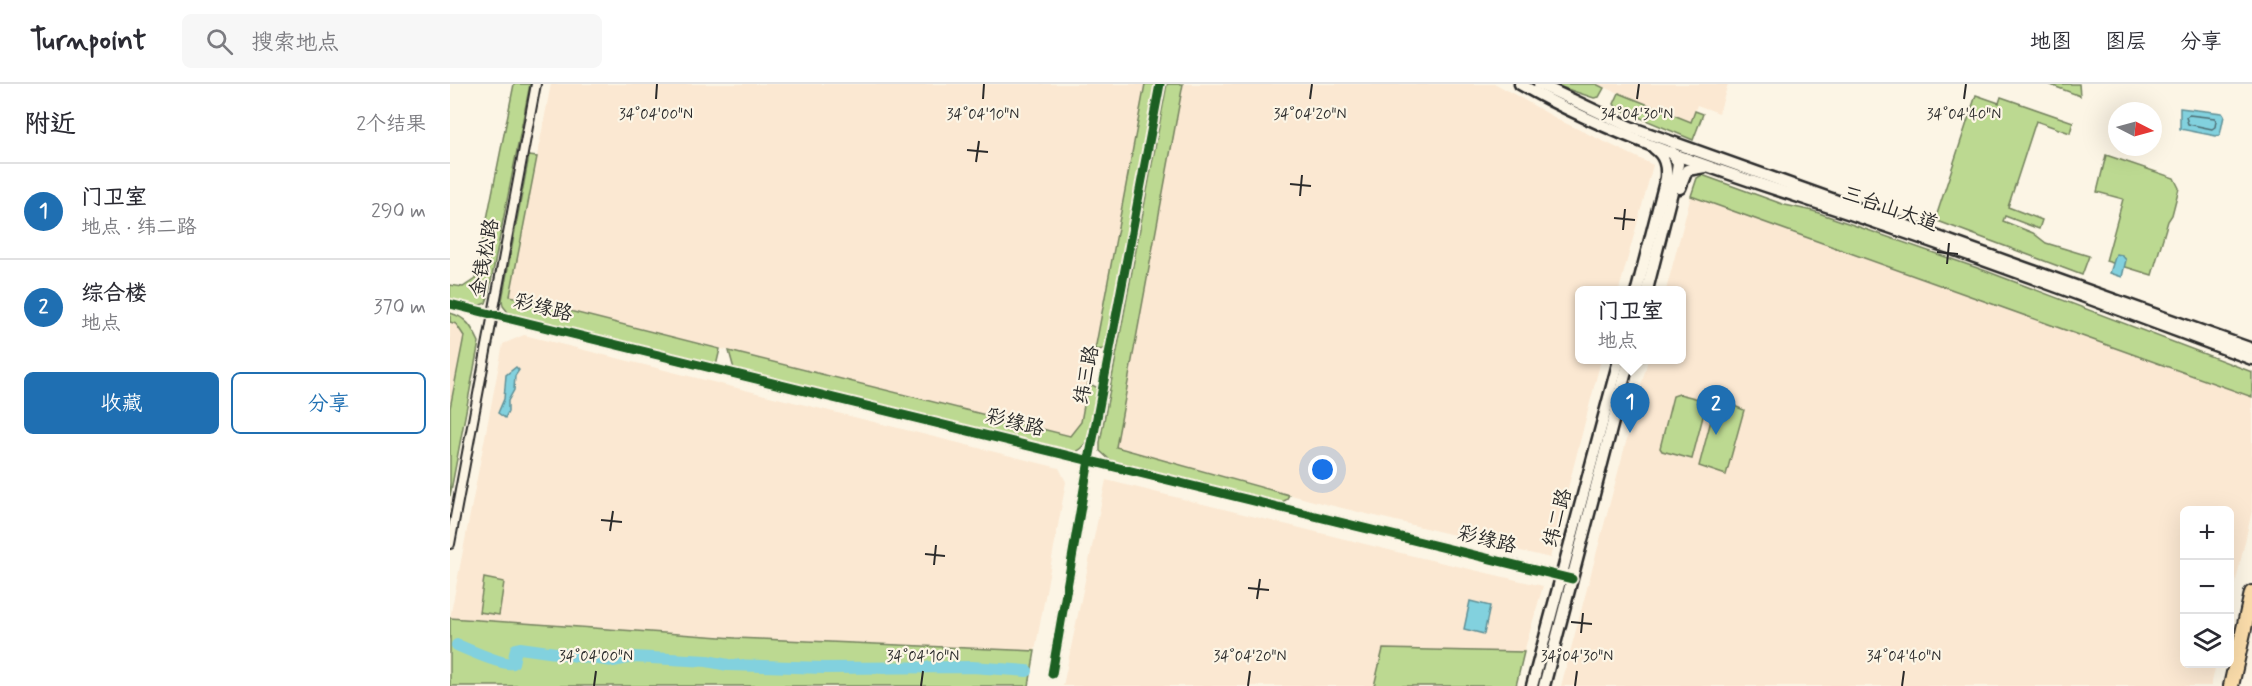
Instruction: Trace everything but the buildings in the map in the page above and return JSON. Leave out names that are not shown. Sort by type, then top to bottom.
[{"type":"highway","points":[[2231,686],[2252,593]]},
{"type":"main road","name":"三台山大道","points":[[1520,84],[1570,111],[1672,153],[1880,224],[2252,359]]},
{"type":"main road","name":"三台山大道","points":[[1539,84],[1630,127],[2252,349]]},
{"type":"main road","points":[[1648,286],[1677,176],[1678,164],[1672,153],[1657,136]]},
{"type":"main road","points":[[1638,286],[1666,178],[1666,166],[1662,157],[1647,143]]},
{"type":"main road","points":[[1654,262],[1666,238],[1685,173],[1691,168],[1712,168]]},
{"type":"main road","name":"纬二路","points":[[1544,686],[1566,578],[1618,364]]},
{"type":"main road","name":"纬二路","points":[[1532,686],[1628,364]]},
{"type":"street","name":"金钱松路","points":[[450,544],[536,84]]},
{"type":"street","name":"纬三路","points":[[1052,674],[1089,460],[1160,84]]},
{"type":"street","name":"彩缘路","points":[[450,304],[1566,578]]},
{"type":"shaded area","points":[[551,84],[1145,84],[1081,422],[1070,436],[510,296]]},
{"type":"shaded area","points":[[1183,84],[1496,84],[1561,121],[1653,165],[1620,286],[1575,286],[1575,364],[1600,364],[1550,558],[1317,502],[1116,447]]},
{"type":"shaded area","points":[[1596,84],[1728,84],[1719,113],[1697,105],[1691,122]]},
{"type":"shaded area","points":[[1691,196],[2252,397],[2252,511],[2234,590],[2234,506],[2180,506],[2180,668],[2215,668],[2211,686],[1561,686],[1647,364],[1686,364],[1686,286],[1667,286]]},
{"type":"shaded area","points":[[450,322],[456,324],[464,336],[450,408]]},
{"type":"shaded area","points":[[524,335],[1059,468],[1066,482],[1035,651],[735,638],[450,618],[503,344]]},
{"type":"shaded area","points":[[1106,480],[1543,586],[1524,652],[1383,649],[1374,686],[1063,686]]},
{"type":"green space","points":[[514,84],[530,84],[488,297],[486,303],[478,306],[450,299],[450,285],[463,287],[475,279]]},
{"type":"green space","points":[[1145,84],[1155,84],[1105,349],[1095,350]]},
{"type":"green space","points":[[1167,84],[1183,84],[1116,447],[1289,495],[1280,503],[1110,460],[1100,451]]},
{"type":"green space","points":[[1552,84],[1596,84],[1604,88],[1599,97],[1594,98]]},
{"type":"green space","points":[[2048,84],[2079,84],[2080,96]]},
{"type":"green space","points":[[1619,93],[1691,122],[1695,111],[1703,114],[1693,140],[1617,108],[1614,104]]},
{"type":"green space","points":[[1976,95],[1999,103],[2001,97],[2073,122],[2070,133],[2036,121],[2008,207],[2042,220],[2039,229],[2005,216],[2003,221],[2033,233],[2046,243],[2089,256],[2082,275],[1935,220]]},
{"type":"green space","points":[[2106,155],[2174,178],[2179,188],[2152,275],[2106,261],[2123,199],[2097,192]]},
{"type":"green space","points":[[529,156],[537,157],[510,296],[720,349],[716,366],[511,316],[503,306],[502,300]]},
{"type":"green space","points":[[1702,175],[1785,205],[1813,211],[1986,271],[2252,372],[2252,397],[1691,196],[1697,178]]},
{"type":"green space","points":[[450,313],[468,323],[479,342],[450,496],[450,408],[464,336],[456,324],[450,322]]},
{"type":"green space","points":[[729,351],[1070,436],[1081,422],[1088,383],[1098,388],[1090,435],[1081,449],[1074,452],[734,369]]},
{"type":"green space","points":[[1679,394],[1707,401],[1692,459],[1662,451],[1660,448],[1673,396]]},
{"type":"green space","points":[[1719,400],[1744,410],[1726,475],[1699,466],[1716,401]]},
{"type":"green space","points":[[484,578],[504,582],[499,615],[479,612]]},
{"type":"green space","points":[[450,618],[735,638],[1035,651],[1029,686],[450,686]]},
{"type":"green space","points":[[1383,649],[1524,652],[1516,686],[1374,686]]},
{"type":"water","points":[[2180,108],[2222,113],[2224,116],[2220,135],[2180,129]]},
{"type":"water","points":[[2116,254],[2122,255],[2126,260],[2122,277],[2110,273]]},
{"type":"water","points":[[516,367],[519,370],[515,376],[514,390],[508,401],[508,412],[505,418],[498,413],[504,399],[506,375]]},
{"type":"water","points":[[1470,601],[1490,606],[1484,634],[1464,629]]},
{"type":"waterway","points":[[457,645],[486,657],[509,663],[513,663],[516,649],[520,648],[613,661],[633,657],[707,661],[728,665],[824,668],[972,667],[1027,671]]},
{"type":"cycle path","points":[[1052,674],[1089,460],[1160,84]]},
{"type":"cycle path","points":[[450,304],[1572,579]]},
{"type":"place","name":"门卫室","points":[[1630,433]]},
{"type":"place","name":"综合楼","points":[[1716,435]]}]
